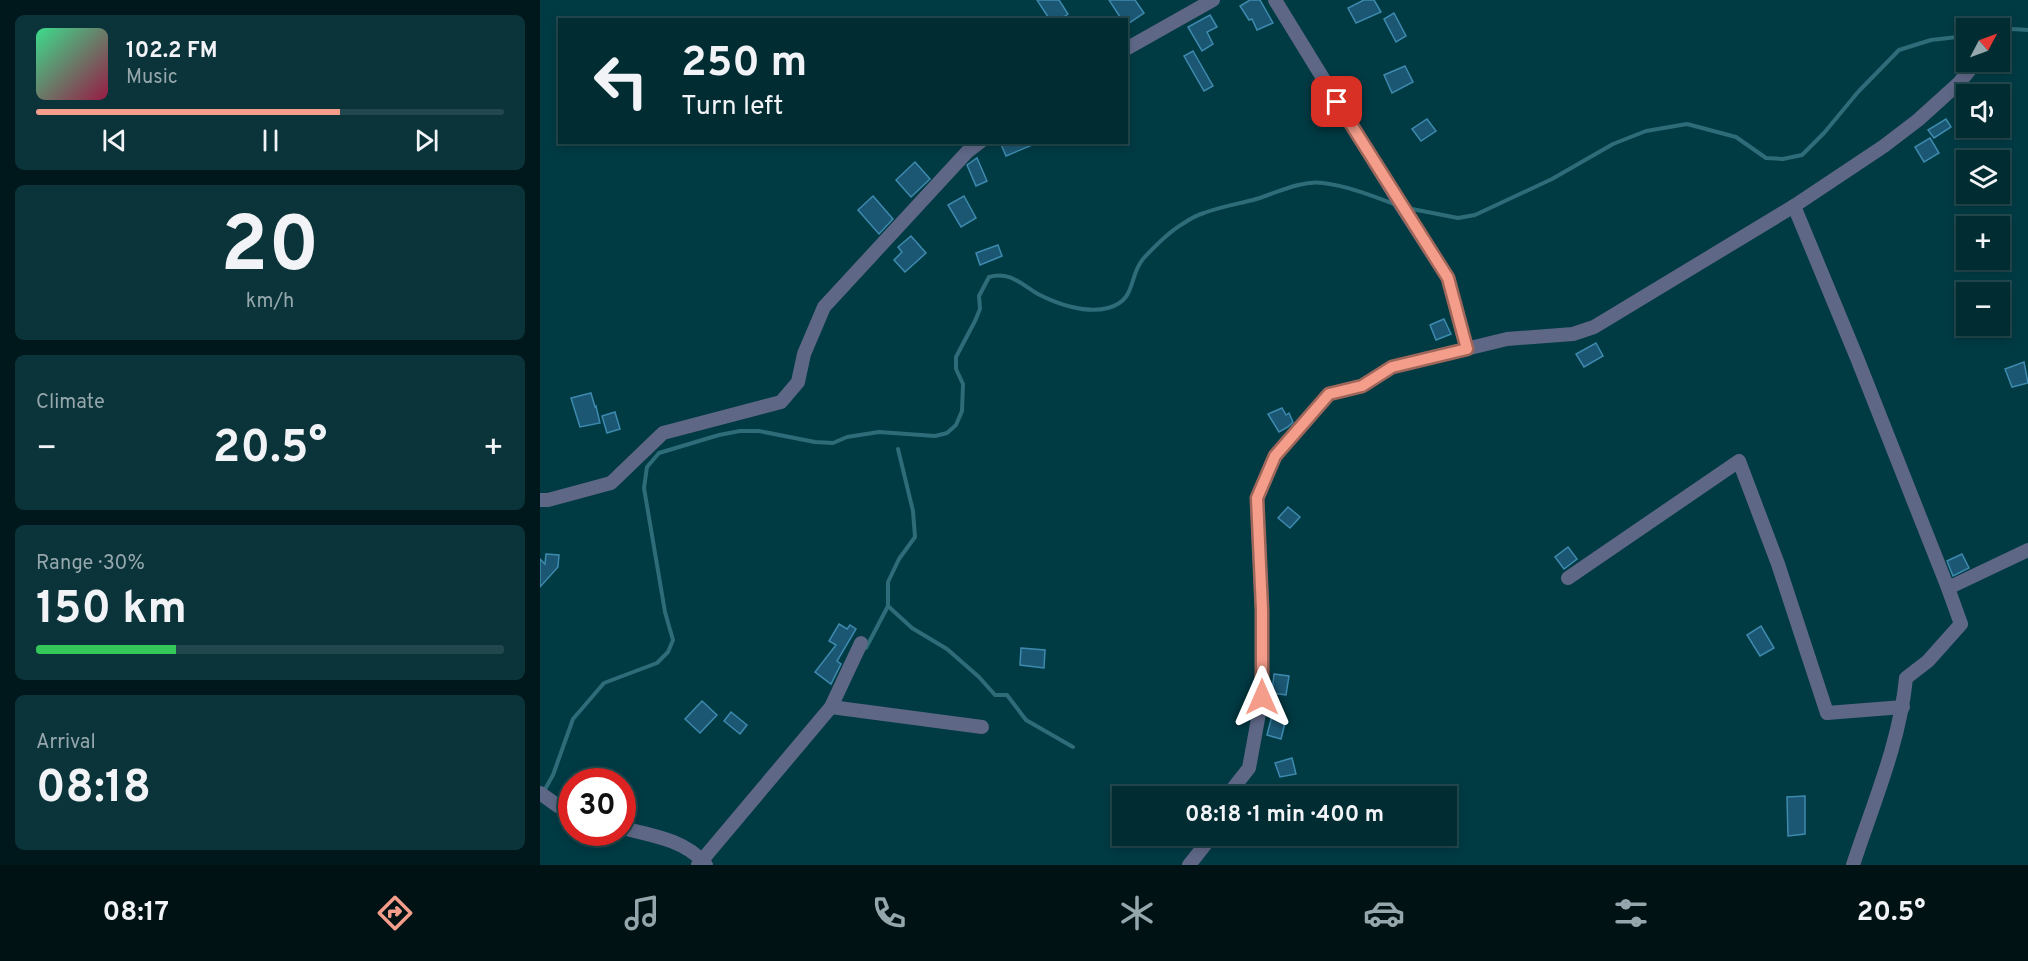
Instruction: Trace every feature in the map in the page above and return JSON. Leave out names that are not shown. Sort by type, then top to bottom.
[{"type":"street","points":[[1128,48],[1213,0]]},
{"type":"street","points":[[1275,0],[1448,278],[1467,349]]},
{"type":"street","points":[[1235,786],[1249,768],[1262,697],[1262,610],[1257,498],[1275,456],[1329,394],[1362,386],[1392,367],[1507,339],[1573,334],[1594,327],[1794,206],[1884,146],[1918,120],[1968,72]]},
{"type":"street","points":[[540,500],[548,500],[611,483],[663,434],[781,402],[798,382],[804,354],[824,307],[967,152],[977,144]]},
{"type":"street","points":[[1794,206],[1857,358],[1961,624],[1928,661],[1906,678],[1903,707],[1878,792],[1853,865]]},
{"type":"street","points":[[1568,578],[1739,461],[1778,564],[1827,713],[1903,707]]},
{"type":"street","points":[[1948,588],[2028,550]]},
{"type":"street","points":[[636,832],[684,846],[702,864],[785,759],[831,707],[861,643]]},
{"type":"street","points":[[831,707],[982,727]]},
{"type":"street","points":[[540,793],[558,806]]},
{"type":"street","points":[[1189,865],[1204,846]]},
{"type":"building","points":[[1037,0],[1059,0],[1068,14],[1062,18],[1049,18]]},
{"type":"building","points":[[1109,0],[1135,0],[1144,13],[1128,24],[1128,18],[1121,18]]},
{"type":"building","points":[[1250,0],[1260,0],[1273,23],[1257,30],[1252,19],[1249,20],[1240,6]]},
{"type":"building","points":[[1364,0],[1374,0],[1381,12],[1356,23],[1348,8]]},
{"type":"building","points":[[1394,13],[1406,36],[1396,42],[1384,19]]},
{"type":"building","points":[[1210,15],[1217,27],[1207,32],[1213,44],[1202,51],[1188,27]]},
{"type":"building","points":[[1193,51],[1213,86],[1204,91],[1184,56]]},
{"type":"building","points":[[1405,66],[1413,82],[1392,93],[1384,75]]},
{"type":"building","points":[[1427,119],[1436,131],[1421,141],[1412,129]]},
{"type":"building","points":[[1946,119],[1951,127],[1934,138],[1928,130]]},
{"type":"building","points":[[1930,138],[1939,153],[1924,162],[1915,147]]},
{"type":"building","points":[[1001,144],[1035,144],[1006,156]]},
{"type":"building","points":[[977,158],[987,181],[976,186],[967,165]]},
{"type":"building","points":[[915,162],[930,179],[911,197],[896,180]]},
{"type":"building","points":[[873,196],[893,219],[879,234],[858,210]]},
{"type":"building","points":[[964,196],[976,218],[961,227],[948,205]]},
{"type":"building","points":[[911,236],[926,253],[905,272],[894,260],[902,252],[898,247]]},
{"type":"building","points":[[998,245],[1002,256],[980,265],[976,253]]},
{"type":"building","points":[[1444,319],[1451,334],[1436,340],[1430,325]]},
{"type":"building","points":[[1596,343],[1603,356],[1584,367],[1576,354]]},
{"type":"building","points":[[2024,362],[2028,383],[2012,387],[2005,369]]},
{"type":"building","points":[[591,393],[600,423],[580,427],[571,398]]},
{"type":"building","points":[[1282,408],[1286,415],[1289,413],[1293,422],[1279,432],[1268,414]]},
{"type":"building","points":[[615,412],[620,429],[607,433],[602,416]]},
{"type":"building","points":[[1288,507],[1300,517],[1290,528],[1278,518]]},
{"type":"building","points":[[1568,547],[1577,559],[1564,569],[1555,557]]},
{"type":"building","points":[[546,554],[559,555],[558,567],[540,587],[540,559],[545,564]]},
{"type":"building","points":[[1962,554],[1969,568],[1953,576],[1947,561]]},
{"type":"building","points":[[839,624],[847,629],[850,625],[856,629],[837,661],[841,664],[831,684],[815,672],[836,645],[829,641]]},
{"type":"building","points":[[1761,626],[1774,648],[1760,656],[1747,635]]},
{"type":"building","points":[[1021,648],[1045,650],[1044,668],[1020,665]]},
{"type":"building","points":[[1274,674],[1289,676],[1286,695],[1272,693]]},
{"type":"building","points":[[702,701],[717,715],[700,733],[685,719]]},
{"type":"building","points":[[731,712],[747,725],[740,734],[724,721]]},
{"type":"building","points":[[1272,716],[1286,719],[1281,739],[1267,735]]},
{"type":"building","points":[[1292,758],[1296,774],[1280,777],[1275,763]]},
{"type":"building","points":[[1805,796],[1805,834],[1788,836],[1787,797]]},
{"type":"waterway","points":[[2010,29],[2028,30]]},
{"type":"waterway","points":[[1407,208],[1458,218],[1475,215],[1552,179],[1613,144],[1646,131],[1687,124],[1736,137],[1766,158],[1783,159],[1802,155],[1899,50],[1931,40],[1956,37]]},
{"type":"waterway","points":[[544,791],[553,775],[573,719],[604,683],[657,663],[668,652],[673,640],[665,612],[644,488],[647,467],[659,453],[740,431],[759,431],[815,442],[833,443],[847,437],[879,432],[935,436],[947,433],[956,425],[962,411],[963,384],[956,369],[956,357],[980,309],[979,296],[989,277],[1009,277],[1054,301],[1081,309],[1099,310],[1124,300],[1143,259],[1173,230],[1201,214],[1296,185],[1314,183],[1332,184],[1351,189],[1397,205]]},
{"type":"waterway","points":[[898,449],[913,511],[915,537],[899,559],[888,582],[888,606],[912,628],[947,649],[979,677],[995,695],[1007,695],[1026,720],[1073,747]]},
{"type":"waterway","points":[[866,648],[888,606]]},
{"type":"route","points":[[1262,697],[1262,610],[1257,498],[1275,456],[1329,394],[1362,386],[1392,367],[1467,349],[1448,278],[1337,102]]}]
